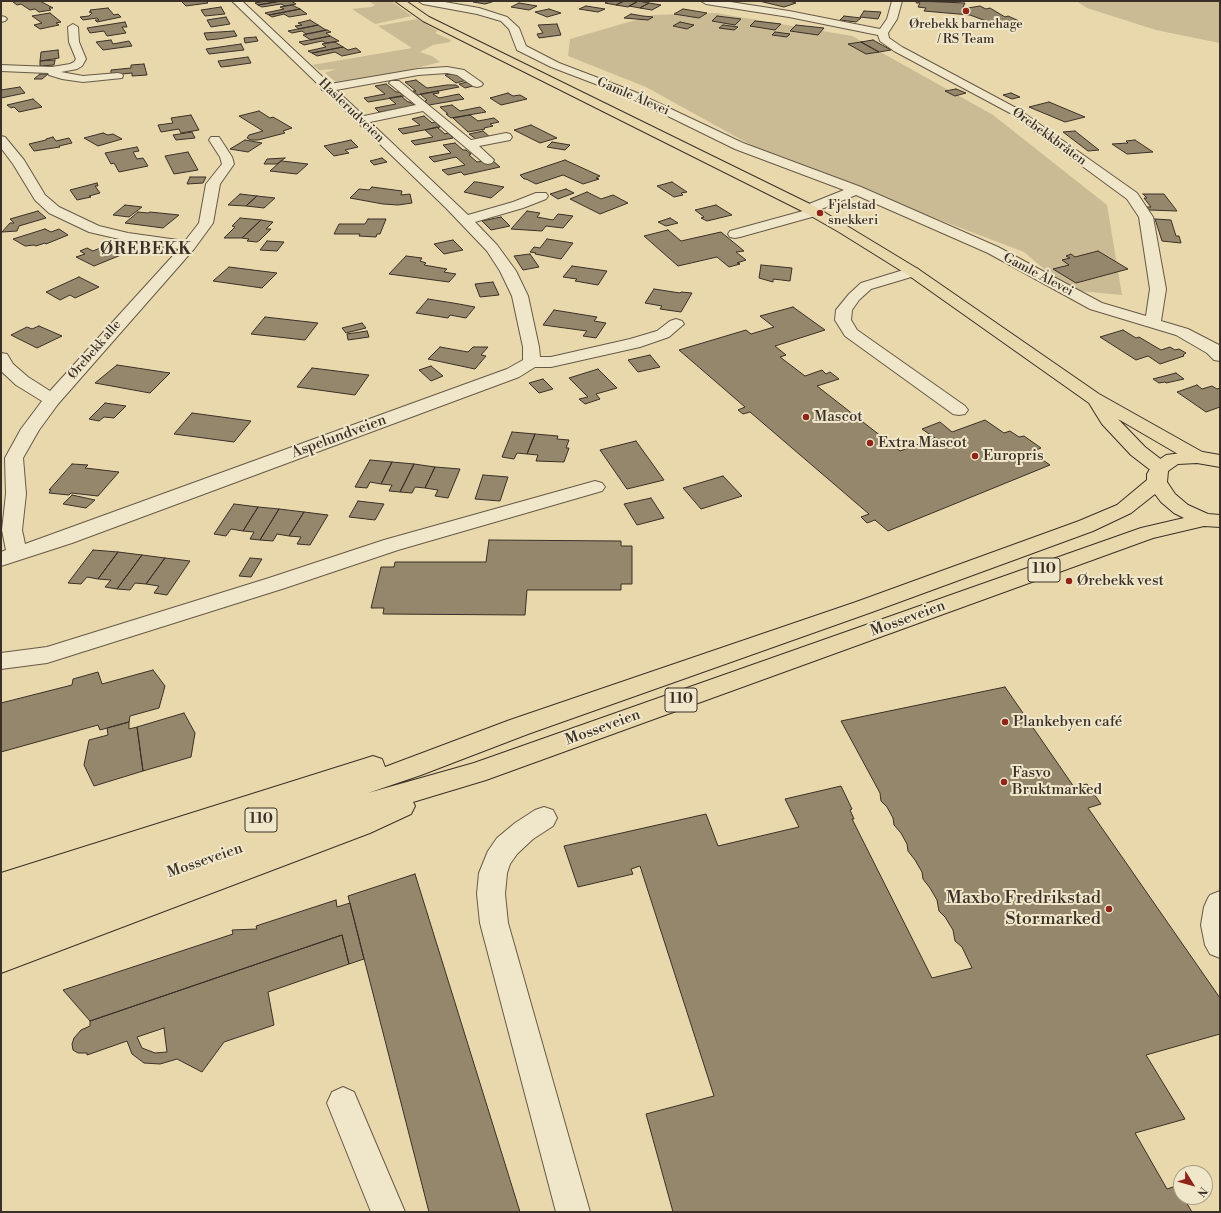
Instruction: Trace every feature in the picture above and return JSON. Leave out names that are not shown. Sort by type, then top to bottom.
[{"type":"main road","name":"Gamle Ålevei","points":[[404,2],[426,19],[811,210],[913,272],[1093,398],[1213,459]]},
{"type":"main road","name":"Gamle Ålevei","points":[[1093,398],[1108,420],[1159,475]]},
{"type":"main road","name":"110","points":[[1213,459],[1173,459],[1159,475],[1168,498],[1181,509],[1216,521]]},
{"type":"main road","name":"Mosseveien","points":[[1,908],[412,768],[519,726],[864,607],[1086,526],[1124,509],[1159,475]]},
{"type":"main road","name":"Mosseveien","points":[[1,933],[355,808],[477,773],[1148,533],[1216,521]]},
{"type":"main road","name":"110","points":[[1,885],[405,756],[519,726]]},
{"type":"main road","name":"110","points":[[1,959],[361,824],[477,773]]},
{"type":"street","name":"Haslerudveien","points":[[237,1],[326,88],[466,220],[492,248],[508,271],[520,296],[531,347],[532,362]]},
{"type":"street","name":"Gamle Ålevei","points":[[423,1],[479,11],[504,19],[514,28],[521,48],[555,65],[631,94],[739,146],[856,190],[993,250],[1096,306],[1121,315],[1182,332],[1213,350],[1220,356]]},
{"type":"street","points":[[706,1],[789,14],[884,33],[892,19],[897,1]]},
{"type":"street","points":[[789,14],[800,6]]},
{"type":"street","points":[[1,68],[52,70],[72,67],[78,64],[81,59],[74,42],[73,27]]},
{"type":"street","name":"Ørebekkbråten","points":[[884,33],[884,39],[898,49],[1014,111],[1132,196],[1146,217],[1158,289],[1153,323]]},
{"type":"street","points":[[52,70],[54,74],[83,79],[118,76]]},
{"type":"street","points":[[326,88],[436,70],[453,70],[473,81],[485,76]]},
{"type":"street","points":[[395,84],[488,160]]},
{"type":"street","points":[[361,120],[425,107]]},
{"type":"street","points":[[469,144],[506,136]]},
{"type":"street","points":[[1,140],[20,163],[40,197],[54,210],[94,229],[128,237],[189,246]]},
{"type":"street","name":"Ørebekk alle","points":[[9,556],[16,494],[14,458],[30,428],[52,400],[189,246],[206,223],[210,213],[213,184],[227,167],[226,157],[215,140]]},
{"type":"street","points":[[735,234],[811,210],[856,190]]},
{"type":"street","points":[[466,220],[513,207],[541,196]]},
{"type":"street","points":[[913,272],[866,286],[854,296],[844,310],[843,320],[851,333],[959,410]]},
{"type":"street","name":"Aspelundveien","points":[[9,556],[73,535],[506,376],[532,362],[551,362],[634,343],[663,334],[676,324]]},
{"type":"street","points":[[1,358],[7,367],[22,381],[52,400]]},
{"type":"street","points":[[1,661],[47,655],[391,545],[596,487]]},
{"type":"street","points":[[544,818],[524,831],[506,846],[498,859],[493,873],[491,894],[496,930],[573,1212]]},
{"type":"street","points":[[1220,904],[1218,907],[1215,925],[1220,944]]},
{"type":"street","points":[[343,1103],[388,1212]]},
{"type":"shaded area","points":[[368,1],[391,1],[412,16],[375,24],[352,9],[371,7],[375,5]]},
{"type":"shaded area","points":[[1076,1],[1220,1],[1220,43],[1156,30],[1087,8]]},
{"type":"shaded area","points":[[716,13],[852,36],[993,115],[1107,205],[1122,295],[1069,290],[1024,252],[769,155],[646,87],[568,56],[570,39],[653,15]]},
{"type":"shaded area","points":[[417,19],[438,31],[435,33],[451,40],[450,42],[433,45],[420,52],[432,56],[440,62],[413,69],[414,72],[337,83],[325,73],[336,69],[319,70],[312,65],[412,48],[378,26]]},
{"type":"building","points":[[40,1],[53,8],[49,8],[51,10],[39,12],[35,9],[30,10],[21,4],[17,5],[13,2]]},
{"type":"building","points":[[181,1],[206,1],[208,3],[186,6]]},
{"type":"building","points":[[281,1],[258,5],[255,3]]},
{"type":"building","points":[[281,1],[291,1],[296,4],[285,6],[281,4],[262,7],[258,5]]},
{"type":"building","points":[[495,1],[485,4],[473,2]]},
{"type":"building","points":[[609,1],[624,1],[616,5],[605,3]]},
{"type":"building","points":[[624,1],[637,2],[628,7],[616,5]]},
{"type":"building","points":[[638,1],[649,3],[640,8],[629,6]]},
{"type":"building","points":[[759,1],[789,1],[796,3],[784,7]]},
{"type":"building","points":[[917,1],[965,3],[963,7],[968,8],[980,6],[986,9],[990,8],[1005,17],[1008,16],[1019,21],[994,24],[970,15],[924,11],[926,8],[918,7],[920,3],[916,3]]},
{"type":"building","points":[[519,3],[537,6],[529,10],[511,7]]},
{"type":"building","points":[[649,3],[661,5],[652,10],[640,8]]},
{"type":"building","points":[[292,5],[300,9],[269,15],[265,13],[284,9],[280,7]]},
{"type":"building","points":[[586,6],[605,9],[598,12],[579,9]]},
{"type":"building","points":[[221,7],[225,14],[205,16],[201,10]]},
{"type":"building","points":[[108,8],[114,15],[118,14],[121,17],[97,22],[95,20],[99,20],[97,18],[83,20],[80,17],[89,16],[92,13],[89,12],[91,11],[90,10]]},
{"type":"building","points":[[300,9],[307,14],[289,17],[284,14],[272,17],[269,15]]},
{"type":"building","points":[[549,9],[561,13],[547,17],[535,12]]},
{"type":"building","points":[[683,9],[707,13],[699,18],[674,14]]},
{"type":"building","points":[[864,11],[881,12],[878,19],[860,17]]},
{"type":"building","points":[[50,13],[61,22],[56,23],[59,25],[40,29],[34,25],[42,23],[32,16]]},
{"type":"building","points":[[631,14],[653,17],[648,20],[624,18]]},
{"type":"building","points":[[717,16],[741,19],[735,25],[712,21]]},
{"type":"building","points":[[844,16],[861,18],[856,22],[840,20]]},
{"type":"building","points":[[226,17],[230,24],[211,27],[207,20]]},
{"type":"building","points":[[310,20],[318,25],[299,29],[295,26],[302,25],[298,23]]},
{"type":"building","points":[[755,21],[781,24],[775,30],[750,26]]},
{"type":"building","points":[[125,22],[127,27],[122,27],[126,33],[107,36],[104,31],[90,33],[87,28]]},
{"type":"building","points":[[680,22],[694,25],[687,29],[673,26]]},
{"type":"building","points":[[557,24],[561,35],[539,38],[537,34],[543,33],[538,25]]},
{"type":"building","points":[[318,25],[326,30],[306,34],[302,31],[292,33],[288,31]]},
{"type":"building","points":[[723,25],[738,27],[734,30],[719,28]]},
{"type":"building","points":[[796,25],[824,28],[818,35],[790,31]]},
{"type":"building","points":[[327,30],[331,32],[326,33],[330,36],[311,40],[303,35]]},
{"type":"building","points":[[234,31],[237,36],[207,40],[204,33]]},
{"type":"building","points":[[775,32],[790,34],[787,37],[772,35]]},
{"type":"building","points":[[330,36],[339,41],[326,43],[322,41],[304,45],[299,42]]},
{"type":"building","points":[[256,37],[258,41],[245,43],[244,38]]},
{"type":"building","points":[[111,40],[113,44],[129,41],[132,46],[103,50],[96,42]]},
{"type":"building","points":[[873,40],[891,50],[879,52],[861,42]]},
{"type":"building","points":[[335,42],[343,47],[312,53],[308,51],[326,47],[322,44]]},
{"type":"building","points":[[861,42],[879,52],[866,54],[848,44]]},
{"type":"building","points":[[241,44],[244,50],[209,54],[206,49]]},
{"type":"building","points":[[343,47],[348,50],[356,48],[361,52],[342,56],[335,52],[317,56],[312,53]]},
{"type":"building","points":[[58,50],[59,58],[40,61],[41,52]]},
{"type":"building","points":[[248,57],[251,63],[221,67],[218,61]]},
{"type":"building","points":[[55,60],[54,65],[40,66],[40,61]]},
{"type":"building","points":[[144,64],[147,75],[132,76],[132,73],[111,75],[111,70],[131,68],[131,65]]},
{"type":"building","points":[[455,73],[467,80],[456,83],[445,75]]},
{"type":"building","points":[[40,74],[48,74],[42,79],[34,79]]},
{"type":"building","points":[[416,80],[427,88],[447,85],[456,85],[459,87],[418,95],[413,91],[416,91],[405,82]]},
{"type":"building","points":[[467,82],[473,86],[465,88],[459,84]]},
{"type":"building","points":[[386,84],[404,96],[368,102],[364,98],[385,94],[375,86]]},
{"type":"building","points":[[20,87],[25,93],[1,98],[1,90]]},
{"type":"building","points":[[956,89],[966,93],[955,96],[945,91]]},
{"type":"building","points":[[438,91],[439,93],[433,94],[439,98],[459,94],[464,99],[429,105],[425,101],[427,100],[420,94]]},
{"type":"building","points":[[508,93],[513,96],[520,95],[527,99],[501,105],[490,98]]},
{"type":"building","points":[[1011,93],[1020,97],[1012,99],[1003,95]]},
{"type":"building","points":[[401,96],[415,106],[379,112],[375,108],[396,104],[389,98]]},
{"type":"building","points":[[33,99],[42,107],[19,112],[14,107],[11,108],[7,105]]},
{"type":"building","points":[[1049,102],[1085,117],[1065,122],[1029,107]]},
{"type":"building","points":[[452,105],[460,111],[480,107],[486,112],[451,118],[440,107]]},
{"type":"building","points":[[259,111],[292,128],[283,131],[285,133],[258,140],[251,140],[247,138],[249,135],[263,131],[239,116]]},
{"type":"building","points":[[191,115],[199,130],[181,133],[179,129],[161,132],[158,125],[173,123],[171,118]]},
{"type":"building","points":[[470,115],[478,121],[494,118],[499,122],[490,124],[493,126],[484,128],[485,129],[468,132],[453,118]]},
{"type":"building","points":[[424,116],[432,123],[435,122],[440,127],[403,134],[398,129],[420,125],[412,119]]},
{"type":"building","points":[[531,125],[557,138],[540,143],[514,130]]},
{"type":"building","points":[[437,127],[445,134],[448,133],[453,138],[415,145],[411,141],[433,137],[425,130]]},
{"type":"building","points":[[483,131],[490,137],[476,139],[469,134]]},
{"type":"building","points":[[1075,131],[1099,150],[1088,151],[1063,132]]},
{"type":"building","points":[[192,132],[195,138],[176,140],[173,135]]},
{"type":"building","points":[[103,133],[108,135],[113,134],[122,139],[98,146],[84,138]]},
{"type":"building","points":[[53,137],[56,141],[69,138],[72,143],[59,146],[60,147],[34,151],[29,144],[46,140]]},
{"type":"building","points":[[245,140],[262,143],[248,152],[230,149]]},
{"type":"building","points":[[351,140],[358,147],[345,150],[349,153],[334,156],[324,146]]},
{"type":"building","points":[[1135,140],[1153,152],[1127,154],[1112,144],[1128,143],[1126,141]]},
{"type":"building","points":[[552,142],[570,145],[565,150],[547,147]]},
{"type":"building","points":[[455,143],[463,150],[466,150],[471,154],[469,155],[477,162],[492,160],[500,167],[464,175],[461,172],[448,175],[442,170],[465,165],[456,157],[434,162],[429,157],[451,153],[443,145]]},
{"type":"building","points":[[137,147],[139,151],[133,152],[137,159],[143,158],[148,166],[119,172],[114,163],[111,164],[105,153]]},
{"type":"building","points":[[188,152],[198,170],[174,174],[165,156]]},
{"type":"building","points":[[285,158],[277,164],[264,164],[267,159]]},
{"type":"building","points":[[382,158],[387,162],[374,165],[370,161]]},
{"type":"building","points":[[565,160],[600,176],[596,178],[599,179],[583,184],[563,175],[536,184],[524,179],[520,175]]},
{"type":"building","points":[[281,161],[308,164],[297,174],[270,171]]},
{"type":"building","points":[[190,177],[206,177],[203,183],[187,184]]},
{"type":"building","points":[[474,182],[504,187],[491,198],[464,192]]},
{"type":"building","points":[[672,182],[687,192],[681,193],[683,195],[674,197],[657,186]]},
{"type":"building","points":[[97,183],[98,186],[95,186],[100,193],[89,196],[91,197],[77,200],[70,190]]},
{"type":"building","points":[[372,187],[402,191],[401,195],[410,194],[412,203],[398,205],[383,204],[350,198],[359,189],[369,190]]},
{"type":"building","points":[[566,189],[574,193],[558,199],[550,194]]},
{"type":"building","points":[[587,192],[601,199],[613,195],[628,203],[600,214],[570,199]]},
{"type":"building","points":[[240,194],[257,196],[246,206],[228,205]]},
{"type":"building","points":[[1143,194],[1164,194],[1177,211],[1149,210],[1147,207],[1151,207],[1144,198],[1147,198]]},
{"type":"building","points":[[257,196],[275,198],[264,208],[246,206]]},
{"type":"building","points":[[125,205],[142,207],[129,217],[113,215]]},
{"type":"building","points":[[716,205],[732,215],[707,221],[701,218],[704,217],[695,210]]},
{"type":"building","points":[[38,211],[46,218],[19,226],[17,231],[2,232],[10,223],[14,223],[10,219]]},
{"type":"building","points":[[527,211],[540,213],[537,217],[553,220],[558,214],[573,216],[563,228],[546,226],[542,231],[511,229]]},
{"type":"building","points":[[138,212],[179,215],[163,228],[125,223]]},
{"type":"building","points":[[501,217],[510,226],[491,230],[482,221]]},
{"type":"building","points":[[240,218],[261,220],[242,238],[224,238],[235,227],[232,226]]},
{"type":"building","points":[[670,218],[678,223],[666,226],[658,222]]},
{"type":"building","points":[[368,219],[386,219],[380,234],[377,234],[376,237],[359,236],[360,234],[334,234],[339,224],[365,224]]},
{"type":"building","points":[[1155,219],[1171,220],[1176,236],[1179,236],[1181,243],[1162,241]]},
{"type":"building","points":[[261,220],[273,222],[266,229],[271,229],[260,240],[257,242],[247,241],[249,239],[242,238]]},
{"type":"building","points":[[45,229],[51,232],[59,229],[68,235],[46,244],[36,246],[25,246],[13,239]]},
{"type":"building","points":[[668,230],[681,241],[721,232],[744,251],[736,252],[746,260],[737,263],[740,264],[729,267],[717,257],[678,266],[644,236]]},
{"type":"building","points":[[547,239],[573,243],[561,259],[530,252],[534,247],[540,248]]},
{"type":"building","points":[[453,240],[463,250],[444,254],[434,244]]},
{"type":"building","points":[[267,241],[284,242],[277,251],[260,250]]},
{"type":"building","points":[[105,246],[121,255],[94,266],[76,257],[85,254],[80,251],[87,248],[93,251]]},
{"type":"building","points":[[1098,251],[1128,269],[1076,283],[1053,269],[1069,265],[1062,260],[1070,258],[1066,256],[1071,254],[1075,257]]},
{"type":"building","points":[[530,254],[539,267],[523,270],[514,256]]},
{"type":"building","points":[[406,256],[422,258],[420,261],[426,263],[424,265],[447,269],[444,272],[456,274],[449,282],[389,274]]},
{"type":"building","points":[[761,265],[792,268],[790,281],[773,279],[773,282],[759,278]]},
{"type":"building","points":[[572,266],[607,271],[598,285],[575,281],[577,279],[563,277]]},
{"type":"building","points":[[229,267],[277,273],[262,288],[213,281]]},
{"type":"building","points":[[79,277],[99,287],[75,298],[70,295],[60,300],[46,292]]},
{"type":"building","points":[[493,282],[499,295],[480,297],[475,284]]},
{"type":"building","points":[[654,289],[680,293],[692,293],[681,312],[660,309],[662,306],[645,303]]},
{"type":"building","points":[[428,299],[475,307],[466,318],[450,315],[448,318],[416,313]]},
{"type":"building","name":"Mascot","points":[[793,307],[825,330],[775,346],[786,355],[780,357],[805,376],[822,370],[826,374],[830,372],[839,379],[817,386],[900,451],[935,438],[922,429],[940,422],[952,432],[985,420],[1004,433],[1010,431],[1019,437],[1024,436],[1041,448],[1031,452],[1050,465],[888,531],[875,520],[867,523],[861,517],[869,514],[750,412],[743,414],[738,410],[745,407],[679,350],[746,330],[751,334],[774,327],[760,316]]},
{"type":"building","points":[[554,310],[597,317],[594,321],[606,323],[596,338],[583,336],[587,331],[543,325]]},
{"type":"building","points":[[265,317],[318,323],[305,340],[251,334]]},
{"type":"building","points":[[362,323],[366,328],[346,333],[342,328]]},
{"type":"building","points":[[39,326],[62,336],[37,348],[11,335],[27,327],[32,329]]},
{"type":"building","points":[[1123,330],[1136,338],[1139,337],[1161,350],[1170,347],[1175,350],[1179,349],[1186,353],[1183,355],[1184,356],[1160,364],[1148,356],[1136,360],[1100,337]]},
{"type":"building","points":[[367,331],[369,337],[348,340],[347,334]]},
{"type":"building","points":[[440,347],[468,352],[473,347],[488,347],[481,355],[486,356],[475,369],[428,359]]},
{"type":"building","points":[[650,355],[660,367],[638,372],[628,360]]},
{"type":"building","points":[[117,365],[170,373],[150,393],[95,383]]},
{"type":"building","points":[[431,366],[443,376],[431,381],[419,370]]},
{"type":"building","points":[[312,368],[369,375],[355,395],[297,387]]},
{"type":"building","points":[[598,369],[617,388],[596,394],[600,399],[585,404],[579,399],[588,397],[569,378]]},
{"type":"building","points":[[1176,373],[1184,379],[1159,383],[1153,379]]},
{"type":"building","points":[[543,379],[553,389],[539,393],[529,383]]},
{"type":"building","points":[[1197,385],[1202,389],[1212,386],[1217,389],[1220,388],[1220,407],[1206,412],[1177,392]]},
{"type":"building","points":[[105,403],[126,406],[114,418],[104,417],[99,421],[89,419]]},
{"type":"building","points":[[192,413],[251,421],[234,442],[174,434]]},
{"type":"building","points":[[512,432],[535,434],[527,454],[517,453],[514,459],[502,457]]},
{"type":"building","points":[[535,434],[558,436],[557,439],[569,440],[566,448],[569,448],[564,462],[536,461],[538,455],[527,454]]},
{"type":"building","points":[[636,441],[664,480],[627,489],[600,450]]},
{"type":"building","points":[[370,460],[392,462],[381,484],[370,482],[367,488],[355,487]]},
{"type":"building","points":[[392,462],[414,464],[400,492],[389,491],[392,485],[381,484]]},
{"type":"building","points":[[72,464],[88,465],[85,468],[119,472],[98,496],[71,493],[69,495],[49,493],[51,490],[49,490]]},
{"type":"building","points":[[414,464],[435,467],[425,488],[415,487],[412,493],[400,492]]},
{"type":"building","points":[[435,467],[460,469],[448,498],[435,496],[438,490],[425,488]]},
{"type":"building","points":[[483,475],[508,477],[500,501],[475,499]]},
{"type":"building","points":[[723,476],[742,496],[701,509],[683,488]]},
{"type":"building","points":[[72,495],[95,500],[86,508],[63,504]]},
{"type":"building","points":[[651,498],[664,518],[637,525],[624,504]]},
{"type":"building","points":[[358,501],[384,504],[375,520],[349,517]]},
{"type":"building","points":[[234,504],[258,507],[243,531],[231,529],[226,536],[214,534]]},
{"type":"building","points":[[258,507],[279,509],[260,540],[250,539],[254,532],[243,531]]},
{"type":"building","points":[[279,509],[304,512],[289,536],[277,534],[273,541],[260,540]]},
{"type":"building","points":[[304,512],[328,515],[310,545],[297,544],[301,537],[289,536]]},
{"type":"building","points":[[489,540],[621,541],[621,546],[632,546],[632,584],[621,584],[621,590],[527,590],[525,615],[383,614],[384,608],[371,608],[381,567],[394,567],[395,562],[486,562]]},
{"type":"building","points":[[93,550],[118,552],[98,579],[87,577],[81,584],[68,583]]},
{"type":"building","points":[[118,552],[142,555],[117,589],[105,587],[111,580],[98,579]]},
{"type":"building","points":[[142,555],[165,558],[146,584],[135,583],[130,590],[117,589]]},
{"type":"building","points":[[165,558],[190,561],[167,595],[154,593],[159,586],[146,584]]},
{"type":"building","points":[[250,558],[262,559],[251,577],[239,576]]},
{"type":"building","points":[[153,670],[165,686],[159,708],[130,716],[129,722],[100,730],[98,725],[1,752],[1,703],[72,685],[73,679],[98,672],[102,684]]},
{"type":"building","points":[[1005,687],[1074,787],[1087,784],[1101,804],[1088,808],[1220,998],[1220,1034],[1146,1055],[1185,1119],[1135,1133],[1167,1189],[1173,1187],[1173,1205],[1188,1205],[1192,1212],[673,1212],[646,1114],[714,1096],[640,866],[631,869],[633,874],[578,887],[564,846],[706,814],[718,846],[799,827],[785,799],[841,786],[852,809],[850,810],[854,819],[852,819],[932,978],[972,968],[962,947],[955,941],[953,930],[945,917],[939,911],[937,900],[923,879],[922,872],[908,851],[907,844],[901,833],[894,825],[893,818],[887,807],[881,801],[880,793],[841,721]]},
{"type":"building","points":[[184,713],[195,733],[191,757],[143,771],[137,727]]},
{"type":"building","points":[[129,722],[129,729],[137,727],[143,771],[94,786],[84,765],[89,740],[108,735],[107,728]]},
{"type":"building","points":[[415,874],[520,1212],[429,1212],[348,896]]},
{"type":"building","points":[[336,900],[337,907],[350,903],[364,959],[349,964],[342,935],[90,1021],[63,990],[233,934],[232,930],[257,929],[256,926]]},
{"type":"building","points":[[342,935],[349,964],[268,992],[274,1025],[224,1042],[202,1072],[177,1059],[160,1064],[144,1063],[132,1054],[127,1041],[87,1055],[87,1053],[78,1053],[73,1050],[72,1044],[74,1038],[81,1030],[90,1026],[90,1021]],"holes":[[[164,1028],[167,1052],[155,1053],[142,1048],[137,1037]]]},
{"type":"place","name":"Ørebekk barnehage / RS Team","points":[[966,11]]},
{"type":"place","name":"Fjelstad snekkeri","points":[[820,213]]},
{"type":"place","name":"Mascot","points":[[806,417]]},
{"type":"place","name":"Extra Mascot","points":[[870,443]]},
{"type":"place","name":"Europris","points":[[975,456]]},
{"type":"place","name":"Ørebekk vest","points":[[1069,581]]},
{"type":"place","name":"Plankebyen café","points":[[1005,722]]},
{"type":"place","name":"Fasvo Bruktmarked","points":[[1004,782]]},
{"type":"place","name":"Maxbo Fredrikstad Stormarked","points":[[1109,909]]},
{"type":"district","name":"ØREBEKK","points":[[146,250]]}]
